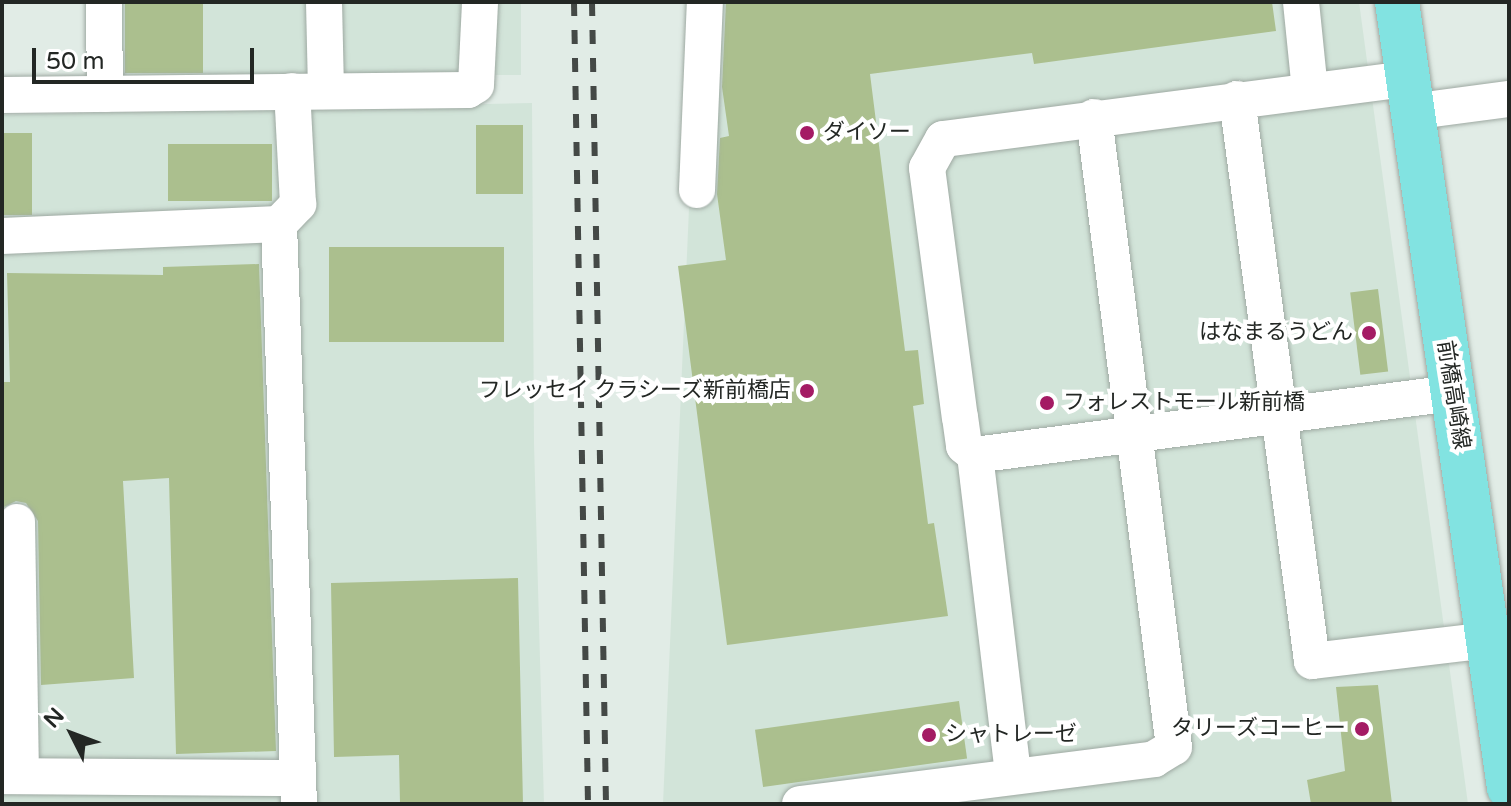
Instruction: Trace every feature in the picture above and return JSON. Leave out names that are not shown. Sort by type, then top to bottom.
[{"type":"main road","name":"前橋高崎線","points":[[1397,2],[1452,393],[1496,588],[1489,640],[1509,788]]},
{"type":"street","points":[[104,2],[105,94]]},
{"type":"street","points":[[2,236],[279,224],[298,204],[309,91],[324,2]]},
{"type":"street","points":[[2,95],[468,90],[476,85],[480,2]]},
{"type":"street","points":[[697,190],[705,2]]},
{"type":"street","points":[[1301,2],[1310,90]]},
{"type":"street","points":[[1013,776],[975,455],[964,446],[929,159],[936,145],[951,136],[1310,90],[1509,99]]},
{"type":"street","points":[[1237,99],[1312,661],[1489,640]]},
{"type":"street","points":[[800,804],[911,797],[1013,776],[1154,759],[1174,747],[1094,117]]},
{"type":"street","points":[[17,522],[12,776],[298,791],[279,224]]},
{"type":"street","points":[[975,455],[1452,393]]},
{"type":"shaded area","points":[[116,2],[521,2],[521,75],[116,75]]},
{"type":"shaded area","name":"フォレストモール新前橋","points":[[698,2],[1359,2],[1468,804],[663,804]]},
{"type":"shaded area","points":[[532,103],[534,443],[544,804],[2,804],[2,115]]},
{"type":"building","points":[[125,2],[203,2],[203,73],[125,73]]},
{"type":"building","points":[[726,2],[1272,2],[1276,31],[1034,64],[1032,53],[870,74],[905,351],[918,350],[924,404],[913,406],[928,524],[934,523],[948,616],[727,645],[678,266],[726,260],[717,194],[720,138],[729,136],[722,87]]},
{"type":"building","points":[[476,125],[523,125],[523,194],[476,194]]},
{"type":"building","points":[[2,133],[32,133],[32,215],[2,215]]},
{"type":"building","points":[[168,144],[272,144],[272,201],[168,201]]},
{"type":"building","points":[[329,247],[504,247],[504,342],[329,342]]},
{"type":"building","points":[[259,264],[276,751],[176,754],[169,478],[123,481],[134,678],[41,685],[38,521],[26,503],[16,501],[2,508],[2,382],[10,382],[7,273],[163,275],[163,267]]},
{"type":"building","points":[[1378,289],[1388,371],[1360,375],[1350,292]]},
{"type":"building","points":[[518,578],[523,804],[400,804],[399,755],[334,757],[331,583]]},
{"type":"building","name":"タリーズコーヒー","points":[[1378,685],[1392,804],[1311,804],[1307,780],[1345,771],[1336,687]]},
{"type":"building","points":[[959,701],[967,758],[763,787],[755,730]]},
{"type":"railway","points":[[574,2],[588,804]]},
{"type":"railway","points":[[592,2],[606,804]]},
{"type":"place","name":"ダイソー","points":[[807,133]]},
{"type":"place","name":"はなまるうどん","points":[[1369,333]]},
{"type":"place","name":"フレッセイ クラシーズ新前橋店","points":[[807,391]]},
{"type":"place","name":"フォレストモール新前橋","points":[[1047,403]]},
{"type":"place","name":"タリーズコーヒー","points":[[1362,729]]},
{"type":"place","name":"シャトレーゼ","points":[[929,735]]}]
